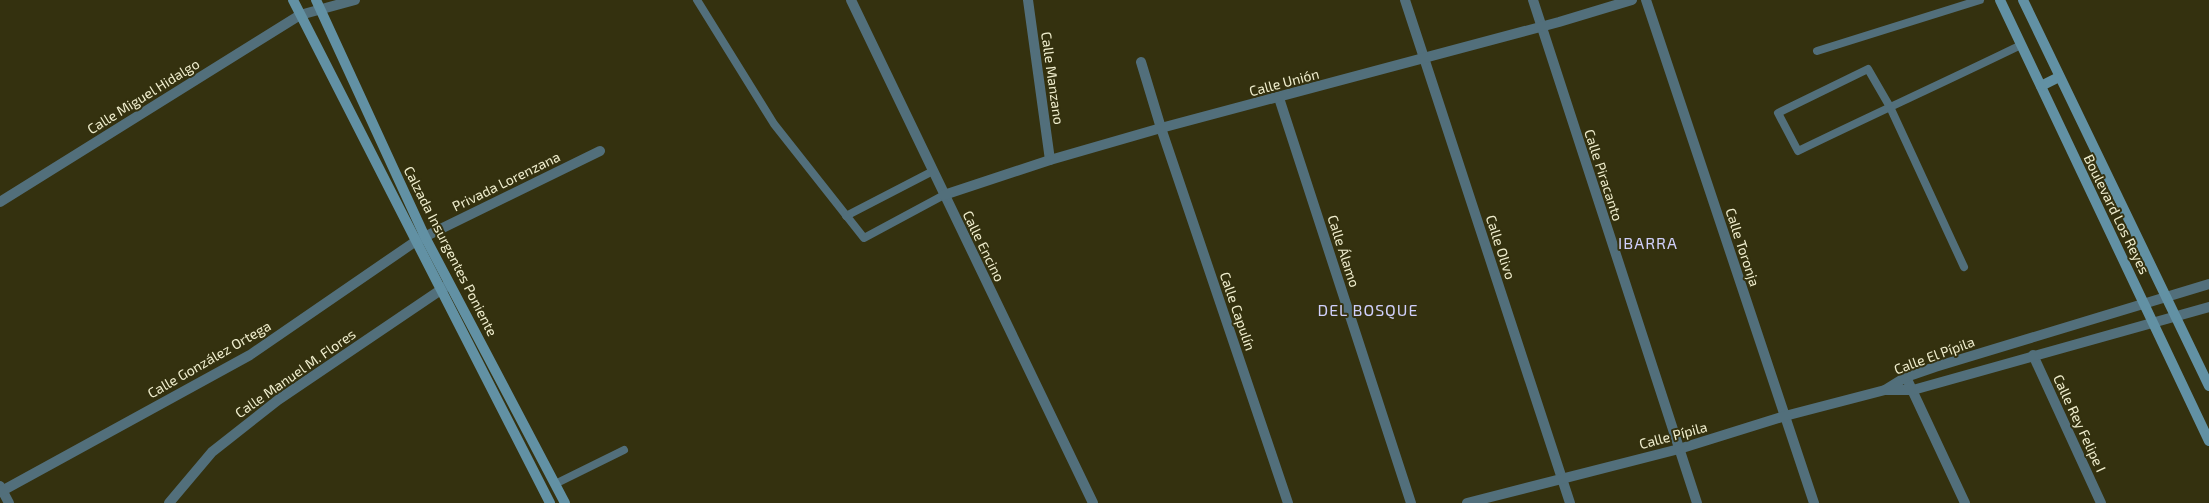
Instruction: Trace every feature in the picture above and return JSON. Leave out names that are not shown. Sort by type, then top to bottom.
[{"type":"main road","name":"Calzada Insurgentes Poniente","points":[[293,0],[420,239],[450,283],[565,503]]},
{"type":"main road","name":"Boulevard Los Reyes","points":[[2000,0],[2209,441]]},
{"type":"main road","name":"Boulevard Los Reyes","points":[[2023,0],[2059,77],[2167,296],[2209,386]]},
{"type":"main road","name":"Calzada Insurgentes Poniente","points":[[318,4],[420,239],[440,290],[550,503]]},
{"type":"main road","points":[[2041,86],[2059,77]]},
{"type":"street","name":"Calle Miguel Hidalgo","points":[[0,202],[318,4],[355,0]]},
{"type":"street","name":"Calle Encino","points":[[851,0],[1093,503]]},
{"type":"street","name":"Calle Manzano","points":[[1028,0],[1050,160]]},
{"type":"street","name":"Calle Olivo","points":[[1405,0],[1570,503]]},
{"type":"street","name":"Calle Piracanto","points":[[1533,0],[1540,27],[1696,503]]},
{"type":"street","name":"Calle Unión","points":[[944,195],[1050,160],[1161,128],[1279,98],[1540,27],[1632,0]]},
{"type":"street","name":"Calle Toronja","points":[[1646,0],[1814,503]]},
{"type":"street","name":"Calle Capulín","points":[[1141,62],[1161,128],[1288,503]]},
{"type":"street","name":"Calle Álamo","points":[[1279,98],[1411,503]]},
{"type":"street","name":"Privada Lorenzana","points":[[420,239],[600,151]]},
{"type":"street","name":"Calle González Ortega","points":[[1,489],[250,355],[420,239]]},
{"type":"street","name":"Calle Manuel M. Flores","points":[[170,503],[212,452],[278,400],[450,283]]},
{"type":"street","name":"Calle El Pípila","points":[[1885,390],[1906,377],[2144,302],[2209,284]]},
{"type":"street","name":"Calle El Pípila","points":[[1885,390],[1913,390],[2033,355],[2209,307]]},
{"type":"street","name":"Calle Rey Felipe I","points":[[2033,355],[2101,503]]},
{"type":"street","points":[[1906,377],[1965,503]]},
{"type":"street","name":"Calle Pípila","points":[[1467,503],[1679,449],[1785,416],[1885,390]]},
{"type":"street","points":[[1,489],[9,503]]},
{"type":"lane","points":[[697,0],[774,124],[864,238],[944,195]]},
{"type":"lane","points":[[1817,51],[1980,0]]},
{"type":"lane","points":[[1964,267],[1890,107],[1868,69],[1778,113],[1798,150],[1890,107],[2021,45]]},
{"type":"lane","points":[[846,216],[933,171]]},
{"type":"lane","points":[[555,484],[624,450]]},
{"type":"district","name":"IBARRA","points":[[1648,242]]},
{"type":"district","name":"DEL BOSQUE","points":[[1368,309]]}]
